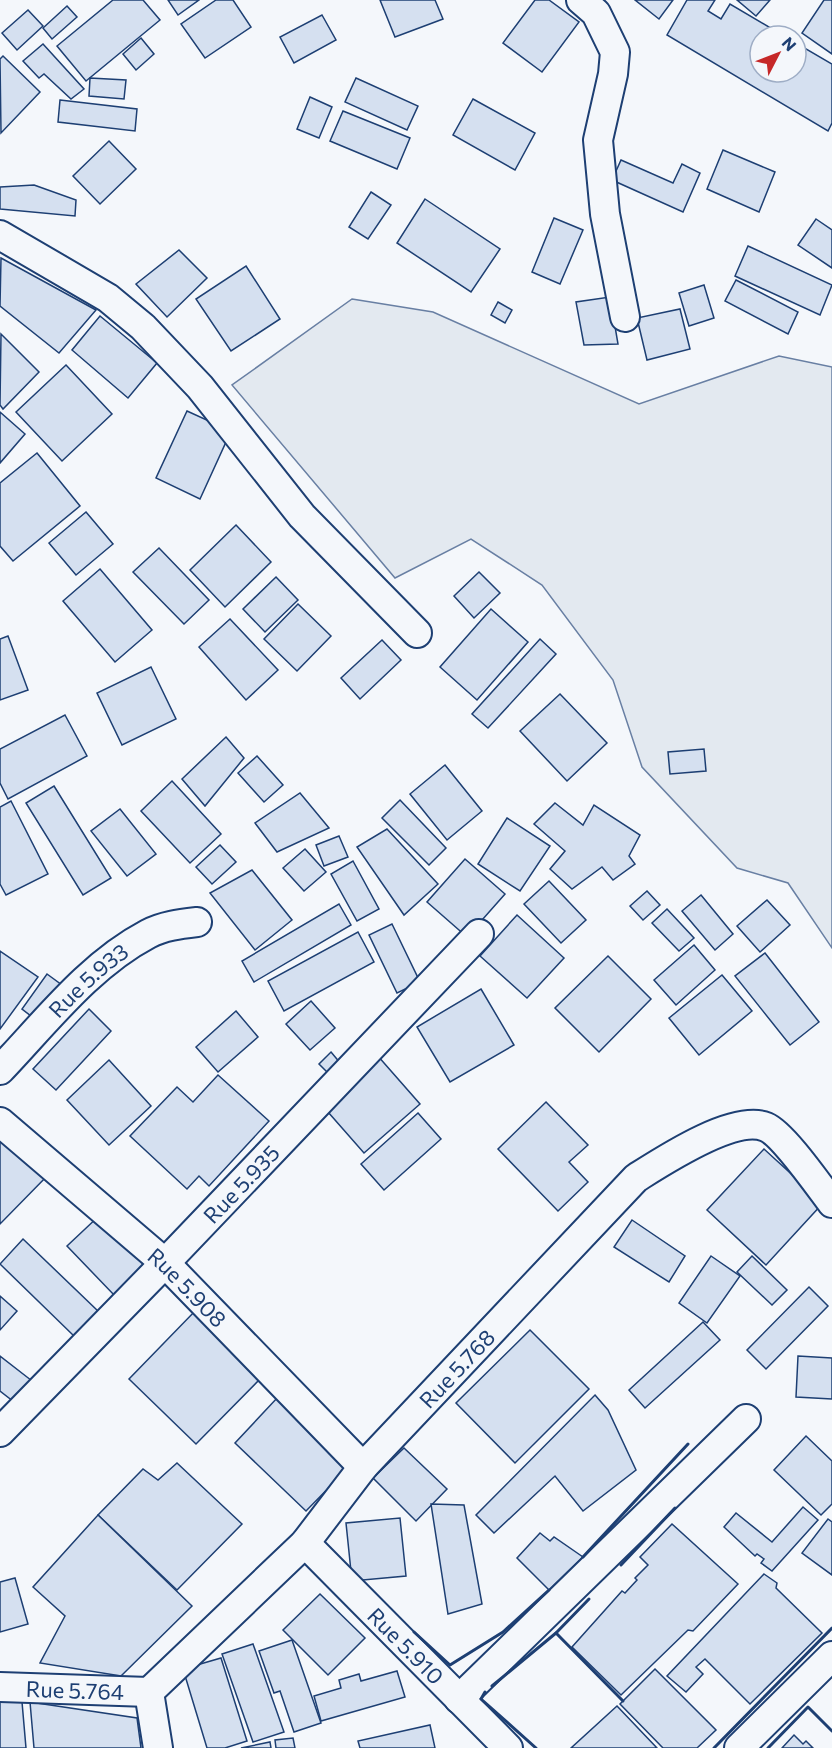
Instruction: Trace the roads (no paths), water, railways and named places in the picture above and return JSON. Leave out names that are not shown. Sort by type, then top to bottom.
[{"type":"street","points":[[581,0],[596,13],[615,52],[613,74],[598,140],[605,214],[625,316]]},
{"type":"street","points":[[0,236],[108,298],[143,327],[200,387],[302,516],[417,633]]},
{"type":"street","name":"Rue 5.933","points":[[0,1070],[102,965],[148,933],[170,926],[197,922]]},
{"type":"street","name":"Rue 5.935","points":[[0,1431],[165,1263],[479,934]]},
{"type":"street","name":"Rue 5.908","points":[[0,1122],[165,1263],[363,1467]]},
{"type":"street","name":"Rue 5.768","points":[[149,1692],[305,1543],[363,1467],[636,1178],[689,1145],[740,1126],[766,1126],[783,1141],[832,1203]]},
{"type":"street","points":[[459,1699],[746,1419]]},
{"type":"street","name":"Rue 5.910","points":[[305,1543],[508,1748]]},
{"type":"street","points":[[739,1748],[832,1656]]},
{"type":"street","name":"Rue 5.764","points":[[0,1687],[149,1692]]},
{"type":"street","points":[[149,1692],[158,1748]]}]
